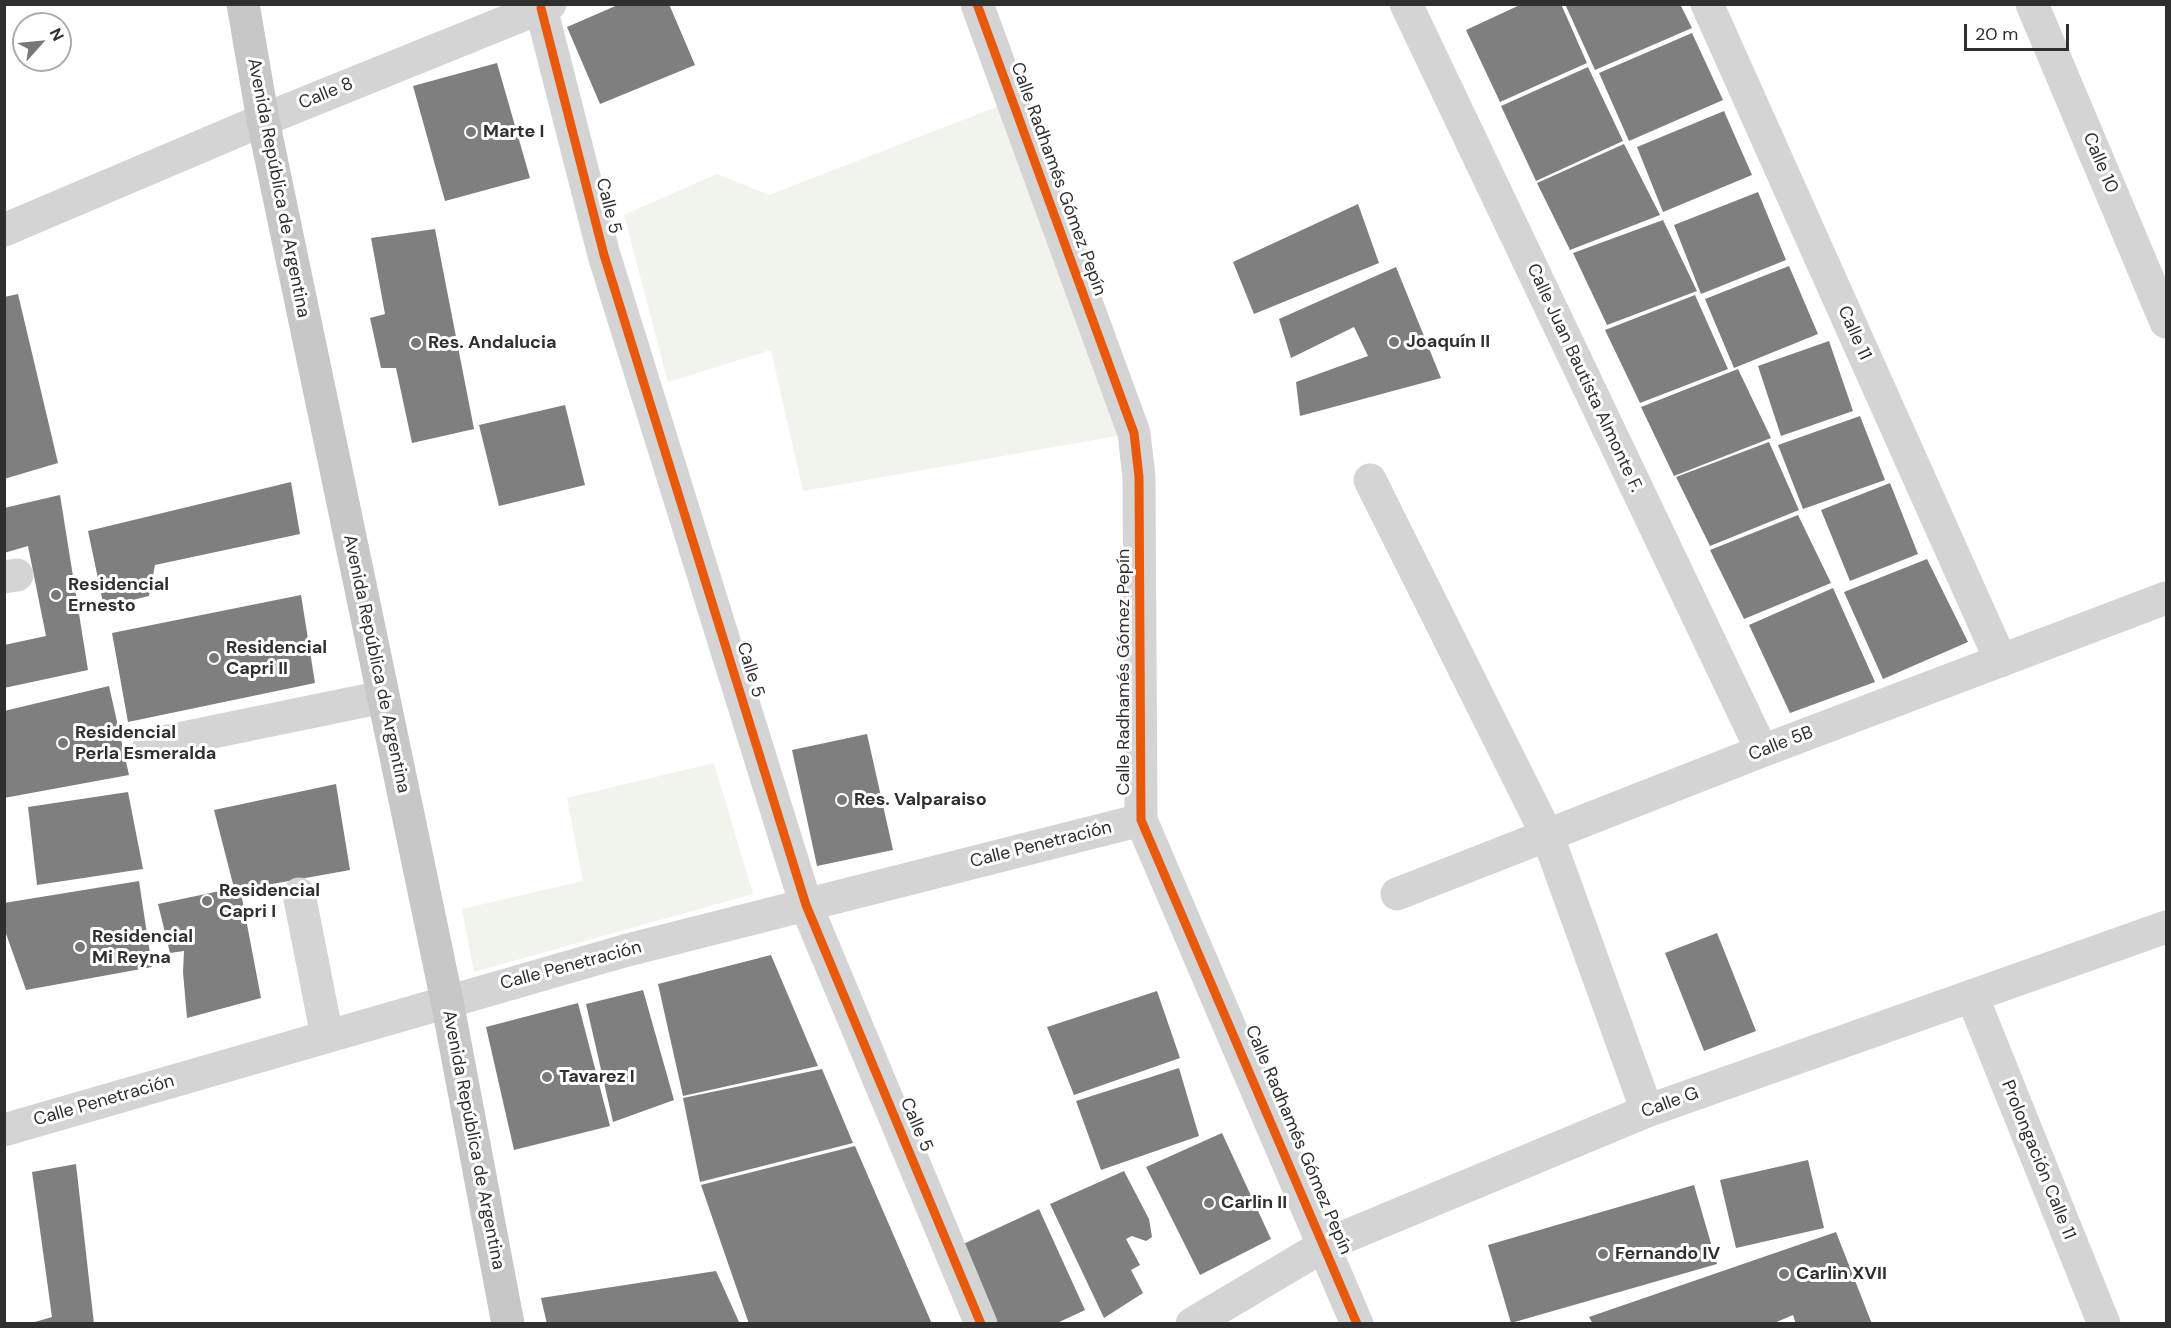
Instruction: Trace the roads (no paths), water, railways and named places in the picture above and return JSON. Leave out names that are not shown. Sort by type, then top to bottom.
[{"type":"main road","name":"Avenida República de Argentina","points":[[243,4],[263,120],[447,1001],[508,1323]]},
{"type":"street","name":"Calle Radhamés Gómez Pepín","points":[[977,4],[1134,433],[1138,477],[1142,820],[1357,1323]]},
{"type":"street","name":"Calle Juan Bautista Almonte F.","points":[[1406,4],[1762,751]]},
{"type":"street","name":"Calle 11","points":[[1707,4],[2001,661]]},
{"type":"street","name":"Calle 10","points":[[2032,4],[2160,288],[2166,322]]},
{"type":"street","name":"Calle 8","points":[[4,230],[263,120],[546,6]]},
{"type":"street","name":"Calle 5","points":[[546,6],[603,255],[806,906],[981,1323]]},
{"type":"street","points":[[1370,480],[1548,837],[1647,1111]]},
{"type":"street","name":"Calle 5B","points":[[1397,894],[1548,837],[1762,751],[2166,598]]},
{"type":"street","points":[[149,745],[383,697]]},
{"type":"street","name":"Calle Penetración","points":[[4,1130],[624,951],[1142,820]]},
{"type":"street","points":[[299,894],[327,1036]]},
{"type":"street","name":"Calle G","points":[[1192,1323],[1325,1245],[1647,1111],[2166,927]]},
{"type":"street","name":"Prolongación Calle 11","points":[[1972,996],[2104,1323]]},
{"type":"place","name":"Marte I","points":[[471,132]]},
{"type":"place","name":"Joaquín II","points":[[1394,342]]},
{"type":"place","name":"Res. Andalucia","points":[[416,343]]},
{"type":"place","name":"Residencial Ernesto","points":[[56,595]]},
{"type":"place","name":"Residencial Capri II","points":[[214,658]]},
{"type":"place","name":"Residencial Perla Esmeralda","points":[[63,743]]},
{"type":"place","name":"Res. Valparaiso","points":[[842,800]]},
{"type":"place","name":"Residencial Capri I","points":[[207,901]]},
{"type":"place","name":"Residencial Mi Reyna","points":[[80,947]]},
{"type":"place","name":"Tavarez I","points":[[547,1077]]},
{"type":"place","name":"Carlin II","points":[[1209,1203]]},
{"type":"place","name":"Fernando IV","points":[[1603,1254]]},
{"type":"place","name":"Carlin XVII","points":[[1784,1274]]}]
